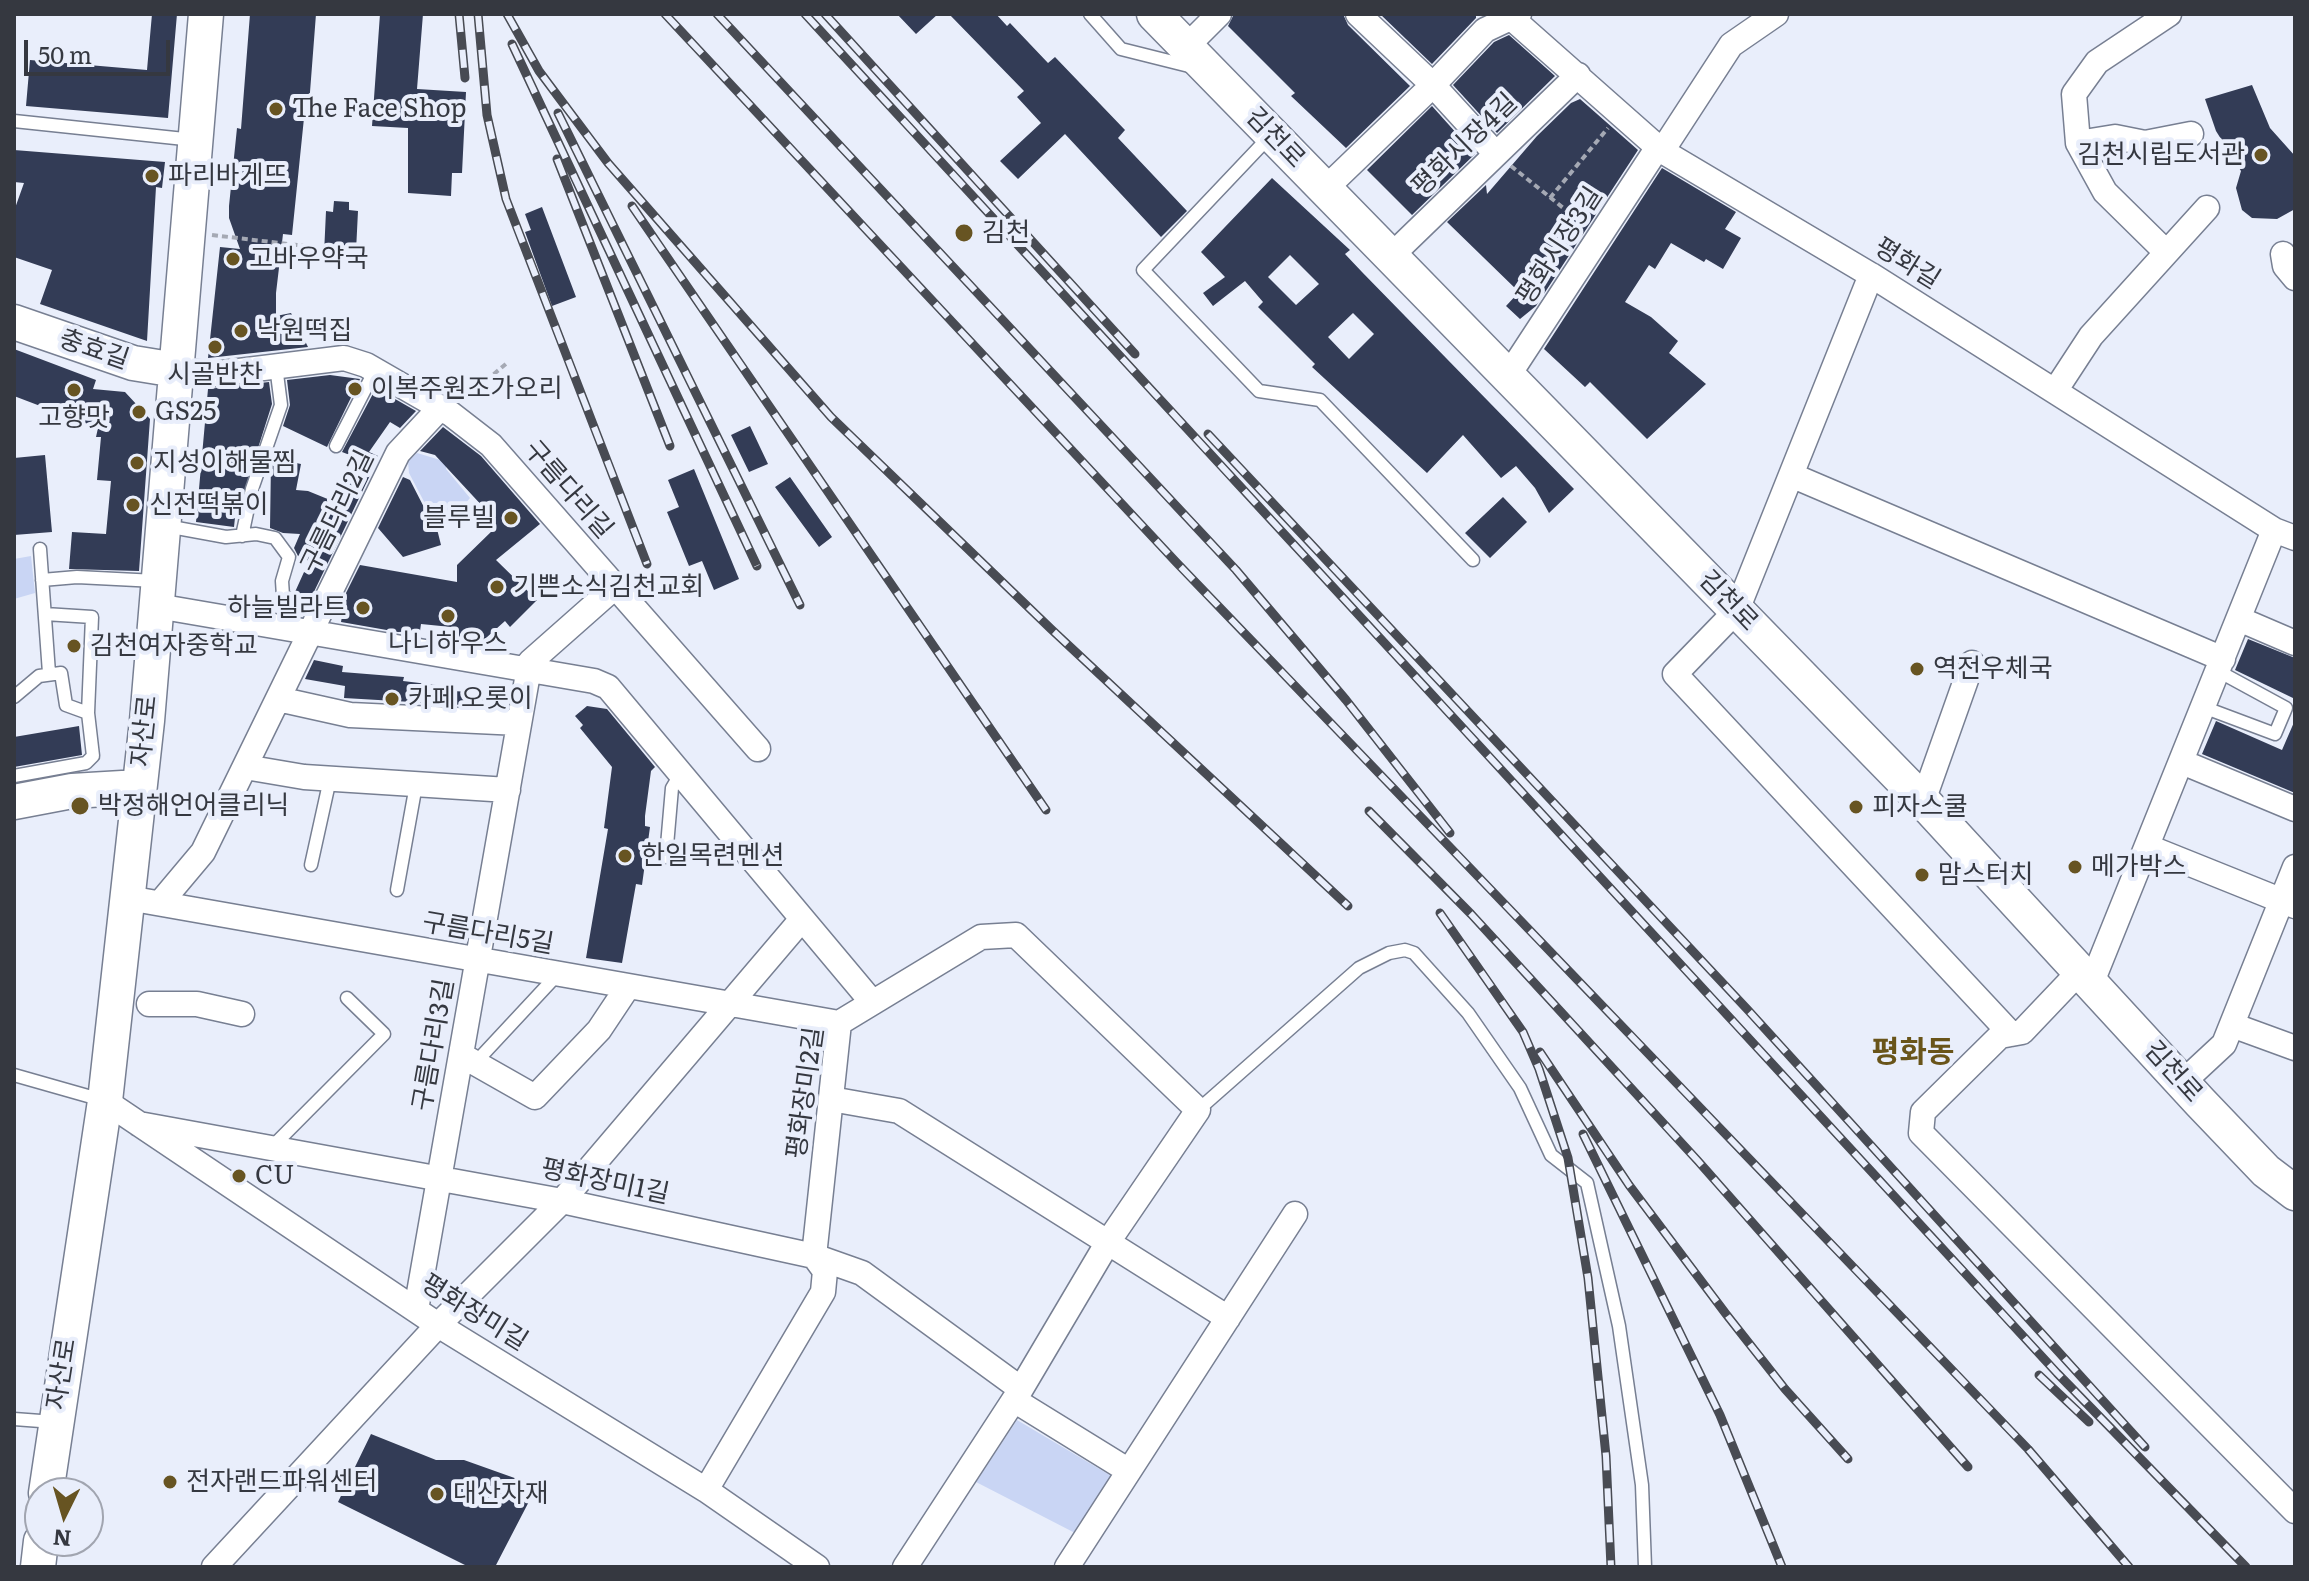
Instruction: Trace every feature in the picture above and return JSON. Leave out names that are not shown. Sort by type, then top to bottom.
[{"type":"street","name":"자산로","points":[[48,1477],[105,1101],[133,1003],[128,898],[158,593],[206,14]]},
{"type":"street","name":"김천로","points":[[1154,14],[1923,801],[2266,1171],[2295,1193]]},
{"type":"street","points":[[1186,47],[1219,14]]},
{"type":"street","points":[[1358,14],[1433,85],[1504,160]]},
{"type":"street","name":"평화시장3길","points":[[1508,376],[1731,45],[1776,14]]},
{"type":"street","points":[[2166,252],[2105,192],[2078,143],[2074,94],[2097,62],[2169,14]]},
{"type":"street","points":[[1325,189],[1485,30],[1513,15]]},
{"type":"street","name":"평화길","points":[[1513,15],[1660,149],[1871,275],[2284,534]]},
{"type":"street","name":"평화시장4길","points":[[1391,256],[1504,160],[1578,75]]},
{"type":"street","points":[[2078,143],[2115,137],[2145,143],[2191,134]]},
{"type":"street","points":[[2055,391],[2091,336],[2207,208]]},
{"type":"street","points":[[2283,254],[2285,266],[2295,278]]},
{"type":"street","points":[[1871,275],[1737,610],[1675,674],[2011,1034]]},
{"type":"street","name":"충효길","points":[[14,322],[133,363],[176,370]]},
{"type":"street","name":"구름다리길","points":[[176,370],[215,374],[344,358],[375,370],[446,411],[491,445],[758,749]]},
{"type":"street","name":"구름다리2길","points":[[161,902],[203,852],[398,453],[446,411]]},
{"type":"street","points":[[1791,475],[2220,665]]},
{"type":"street","points":[[2284,534],[2239,619],[2148,847],[2086,976],[2022,1032],[2000,1036],[1923,1112],[1921,1133],[2295,1511]]},
{"type":"street","name":"구름다리3길","points":[[416,1310],[439,1179],[468,1059],[478,961],[529,671],[535,654],[616,586]]},
{"type":"street","points":[[158,593],[529,671],[594,681],[608,687],[872,1002]]},
{"type":"street","points":[[2239,619],[2295,643]]},
{"type":"street","points":[[1923,801],[1972,663]]},
{"type":"street","points":[[278,699],[350,715],[519,723]]},
{"type":"street","points":[[2182,762],[2295,809]]},
{"type":"street","points":[[245,767],[330,779],[508,790]]},
{"type":"street","points":[[14,802],[72,791],[139,787]]},
{"type":"street","points":[[2148,847],[2288,903]]},
{"type":"street","points":[[2182,1083],[2224,1044],[2288,903],[2295,867]]},
{"type":"street","name":"구름다리5길","points":[[128,898],[839,1023]]},
{"type":"street","points":[[214,1567],[438,1325],[562,1201],[802,919]]},
{"type":"street","name":"평화장미2길","points":[[706,1490],[823,1292],[825,1271],[814,1256],[839,1023],[981,937],[1016,935],[1198,1110]]},
{"type":"street","points":[[468,1059],[535,1097],[599,1030],[627,988]]},
{"type":"street","points":[[133,1003],[197,1004],[242,1014]]},
{"type":"street","points":[[2232,1025],[2295,1048]]},
{"type":"street","points":[[831,1099],[899,1111],[1228,1318]]},
{"type":"street","name":"평화장미길","points":[[105,1101],[438,1325],[706,1490],[817,1567]]},
{"type":"street","points":[[905,1567],[1018,1394],[1108,1242],[1198,1110]]},
{"type":"street","name":"평화장미1길","points":[[139,1124],[562,1201],[814,1256],[862,1273],[1018,1394],[1129,1471]]},
{"type":"street","points":[[1067,1567],[1295,1214]]},
{"type":"lane","points":[[1090,14],[1121,49],[1210,71]]},
{"type":"lane","points":[[14,121],[195,140]]},
{"type":"lane","points":[[1272,134],[1143,270],[1259,391],[1320,400],[1473,560]]},
{"type":"lane","points":[[242,536],[252,489],[281,405],[276,366]]},
{"type":"lane","points":[[336,446],[375,370]]},
{"type":"lane","points":[[163,525],[205,535],[271,536],[280,541],[289,557],[282,581],[283,596],[315,624]]},
{"type":"lane","points":[[40,549],[49,673]]},
{"type":"lane","points":[[42,580],[77,577],[158,593]]},
{"type":"lane","points":[[14,776],[89,762],[93,756],[88,713],[92,617],[45,614]]},
{"type":"lane","points":[[2203,707],[2275,734],[2286,708],[2220,665]]},
{"type":"lane","points":[[14,697],[33,680],[49,673],[63,674],[66,705],[88,713]]},
{"type":"lane","points":[[666,857],[672,788],[681,773]]},
{"type":"lane","points":[[311,865],[330,779]]},
{"type":"lane","points":[[397,890],[416,785]]},
{"type":"lane","points":[[1198,1110],[1359,968],[1389,953],[1405,950],[1414,953],[1468,1013],[1520,1088],[1551,1155],[1587,1183],[1619,1326],[1642,1485],[1645,1567]]},
{"type":"lane","points":[[468,1059],[557,975]]},
{"type":"lane","points":[[271,1148],[384,1034],[347,998]]},
{"type":"lane","points":[[14,1075],[105,1101]]},
{"type":"lane","points":[[14,1419],[54,1422]]},
{"type":"path","points":[[1550,198],[1620,114]]},
{"type":"path","points":[[1504,160],[1599,237]]},
{"type":"path","points":[[187,233],[305,246]]},
{"type":"path","points":[[446,411],[507,363]]},
{"type":"shaded area","points":[[417,453],[447,462],[446,469],[470,498],[459,511],[445,515],[430,513],[409,473],[408,461]]},
{"type":"shaded area","points":[[31,556],[35,593],[14,599],[14,559]]},
{"type":"shaded area","points":[[1017,1420],[1113,1477],[1077,1534],[976,1482]]},
{"type":"building","points":[[152,14],[177,14],[168,118],[26,106],[30,60],[147,70]]},
{"type":"building","points":[[250,14],[316,14],[308,118],[304,118],[292,235],[283,234],[276,293],[276,316],[291,313],[308,347],[208,358],[220,247],[240,249],[229,218],[229,206],[237,128],[241,129]]},
{"type":"building","points":[[380,14],[423,14],[417,89],[466,92],[462,173],[452,173],[451,196],[408,193],[408,128],[372,126]]},
{"type":"building","points":[[897,14],[938,14],[916,34]]},
{"type":"building","points":[[949,14],[996,14],[1007,26],[1010,23],[1048,63],[1055,57],[1125,130],[1118,138],[1187,211],[1161,237],[1065,134],[1018,179],[1000,161],[1041,123],[1017,97],[1024,91]]},
{"type":"building","points":[[1234,14],[1343,14],[1348,25],[1410,86],[1346,148],[1291,96],[1295,93],[1228,26]]},
{"type":"building","points":[[1380,14],[1476,14],[1476,18],[1432,64]]},
{"type":"building","points":[[1509,35],[1555,76],[1497,133],[1453,85],[1494,42]]},
{"type":"building","name":"김천시립도서관","points":[[2252,85],[2270,128],[2295,156],[2295,209],[2277,219],[2252,218],[2242,210],[2236,188],[2241,171],[2216,131],[2205,99]]},
{"type":"building","points":[[1580,99],[1638,150],[1536,306],[1520,319],[1506,306],[1519,292],[1447,222],[1486,185],[1487,194],[1537,136],[1571,103]]},
{"type":"building","points":[[1432,106],[1475,154],[1412,215],[1367,170]]},
{"type":"building","points":[[14,150],[165,162],[162,188],[156,187],[147,341],[40,304],[52,270],[14,257],[14,211],[24,183],[14,182]]},
{"type":"building","points":[[1662,168],[1736,212],[1725,229],[1741,238],[1723,269],[1671,243],[1655,269],[1649,265],[1625,302],[1651,317],[1678,341],[1669,353],[1706,384],[1647,439],[1590,382],[1585,387],[1544,349]]},
{"type":"building","points":[[1272,178],[1350,250],[1345,254],[1574,489],[1549,513],[1535,488],[1516,466],[1501,478],[1463,435],[1427,473],[1312,367],[1315,364],[1258,307],[1263,302],[1245,281],[1213,306],[1203,293],[1225,277],[1201,252]],"holes":[[[1290,255],[1319,284],[1296,305],[1268,277]],[[1353,313],[1374,334],[1349,359],[1328,337]]]},
{"type":"building","points":[[334,201],[349,202],[349,210],[358,211],[356,251],[346,251],[345,255],[324,254],[326,211],[333,212]]},
{"type":"building","points":[[542,207],[576,297],[552,306],[525,232],[531,230],[525,214]]},
{"type":"building","points":[[14,349],[96,380],[93,389],[125,392],[150,419],[139,571],[69,569],[72,532],[106,534],[111,481],[97,480],[101,437],[96,437],[98,428],[14,396]]},
{"type":"building","points":[[330,375],[360,379],[327,447],[283,426],[290,405],[287,380]]},
{"type":"building","points":[[269,382],[272,404],[239,508],[236,508],[234,527],[196,522],[208,389]]},
{"type":"building","points":[[376,388],[416,411],[400,428],[390,422],[369,452],[378,456],[375,465],[310,600],[295,592],[309,561],[298,556],[294,548],[300,534],[270,528],[272,458],[301,464],[296,490],[308,491],[335,502],[355,457],[342,452]]},
{"type":"building","points":[[750,426],[768,464],[749,472],[731,435]]},
{"type":"building","points":[[443,427],[481,456],[540,524],[496,560],[537,600],[510,627],[505,621],[477,646],[465,644],[451,627],[421,624],[420,631],[398,632],[341,622],[346,593],[360,565],[457,582],[457,565],[494,529],[480,513],[485,509],[435,455],[420,451]]},
{"type":"building","points":[[45,455],[52,532],[14,535],[14,458]]},
{"type":"building","points":[[694,469],[739,579],[714,590],[702,561],[689,566],[667,512],[679,507],[668,480]]},
{"type":"building","points":[[403,477],[410,480],[430,519],[434,517],[441,545],[403,557],[378,528]]},
{"type":"building","points":[[790,477],[832,537],[819,547],[775,487]]},
{"type":"building","points":[[1503,497],[1527,522],[1490,558],[1465,533]]},
{"type":"building","points":[[2248,639],[2295,658],[2295,699],[2235,670]]},
{"type":"building","points":[[314,660],[343,666],[342,672],[404,677],[403,681],[436,685],[436,690],[470,692],[469,696],[498,700],[497,707],[344,698],[345,686],[305,679]]},
{"type":"building","name":"한일목련멘션","points":[[587,706],[607,709],[655,767],[651,771],[645,816],[645,826],[650,827],[642,885],[636,884],[622,963],[586,958],[608,829],[604,828],[612,767],[580,728],[583,725],[575,716]]},
{"type":"building","points":[[2295,720],[2295,793],[2202,754],[2216,721],[2282,750]]},
{"type":"building","points":[[79,726],[82,755],[14,767],[14,737]]},
{"type":"building","name":"대산자재","points":[[371,1434],[436,1460],[464,1460],[537,1486],[495,1567],[469,1567],[338,1502]]},
{"type":"railway","points":[[459,14],[465,78]]},
{"type":"railway","points":[[478,14],[487,115],[506,199],[647,564]]},
{"type":"railway","points":[[507,14],[539,71],[608,163],[831,417],[1051,629],[1348,906]]},
{"type":"railway","points":[[665,14],[1176,562],[2028,1449],[2129,1567]]},
{"type":"railway","points":[[717,14],[1236,570],[1346,700],[1450,833]]},
{"type":"railway","points":[[805,14],[2057,1373],[2246,1567]]},
{"type":"railway","points":[[825,14],[1135,354]]},
{"type":"railway","points":[[512,44],[757,566]]},
{"type":"railway","points":[[558,113],[800,605]]},
{"type":"railway","points":[[557,159],[670,446]]},
{"type":"railway","points":[[632,206],[1046,810]]},
{"type":"railway","points":[[1208,434],[1747,1009],[2145,1447]]},
{"type":"railway","points":[[1369,811],[1471,914],[1698,1161],[1968,1467]]},
{"type":"railway","points":[[1440,913],[1523,1032],[1539,1069],[1568,1158],[1588,1278],[1606,1456],[1611,1567]]},
{"type":"railway","points":[[1540,1052],[1629,1185],[1726,1314],[1785,1389],[1848,1459]]},
{"type":"railway","points":[[1583,1134],[1720,1415],[1782,1567]]},
{"type":"railway","points":[[2039,1375],[2089,1422]]},
{"type":"place","name":"The Face Shop","points":[[276,109]]},
{"type":"place","name":"김천시립도서관","points":[[2261,155]]},
{"type":"place","name":"파리바게뜨","points":[[152,176]]},
{"type":"place","name":"김천","points":[[964,233]]},
{"type":"place","name":"고바우약국","points":[[233,259]]},
{"type":"place","name":"낙원떡집","points":[[241,331]]},
{"type":"place","name":"시골반찬","points":[[215,347]]},
{"type":"place","name":"이복주원조가오리","points":[[355,389]]},
{"type":"place","name":"고향맛","points":[[74,390]]},
{"type":"place","name":"GS25","points":[[139,412]]},
{"type":"place","name":"지성이해물찜","points":[[137,463]]},
{"type":"place","name":"신전떡볶이","points":[[133,505]]},
{"type":"place","name":"블루빌","points":[[511,518]]},
{"type":"place","name":"기쁜소식김천교회","points":[[497,587]]},
{"type":"place","name":"하늘빌라트","points":[[363,608]]},
{"type":"place","name":"나니하우스","points":[[448,616]]},
{"type":"place","name":"김천여자중학교","points":[[74,646]]},
{"type":"place","name":"역전우체국","points":[[1917,669]]},
{"type":"place","name":"카페 오롯이","points":[[392,699]]},
{"type":"place","name":"박정해언어클리닉","points":[[80,806]]},
{"type":"place","name":"피자스쿨","points":[[1856,807]]},
{"type":"place","name":"한일목련멘션","points":[[625,856]]},
{"type":"place","name":"메가박스","points":[[2075,867]]},
{"type":"place","name":"맘스터치","points":[[1922,875]]},
{"type":"place","name":"CU","points":[[239,1176]]},
{"type":"place","name":"전자랜드파워센터","points":[[170,1482]]},
{"type":"place","name":"대산자재","points":[[437,1494]]},
{"type":"district","name":"평화동","points":[[1913,1053]]}]
